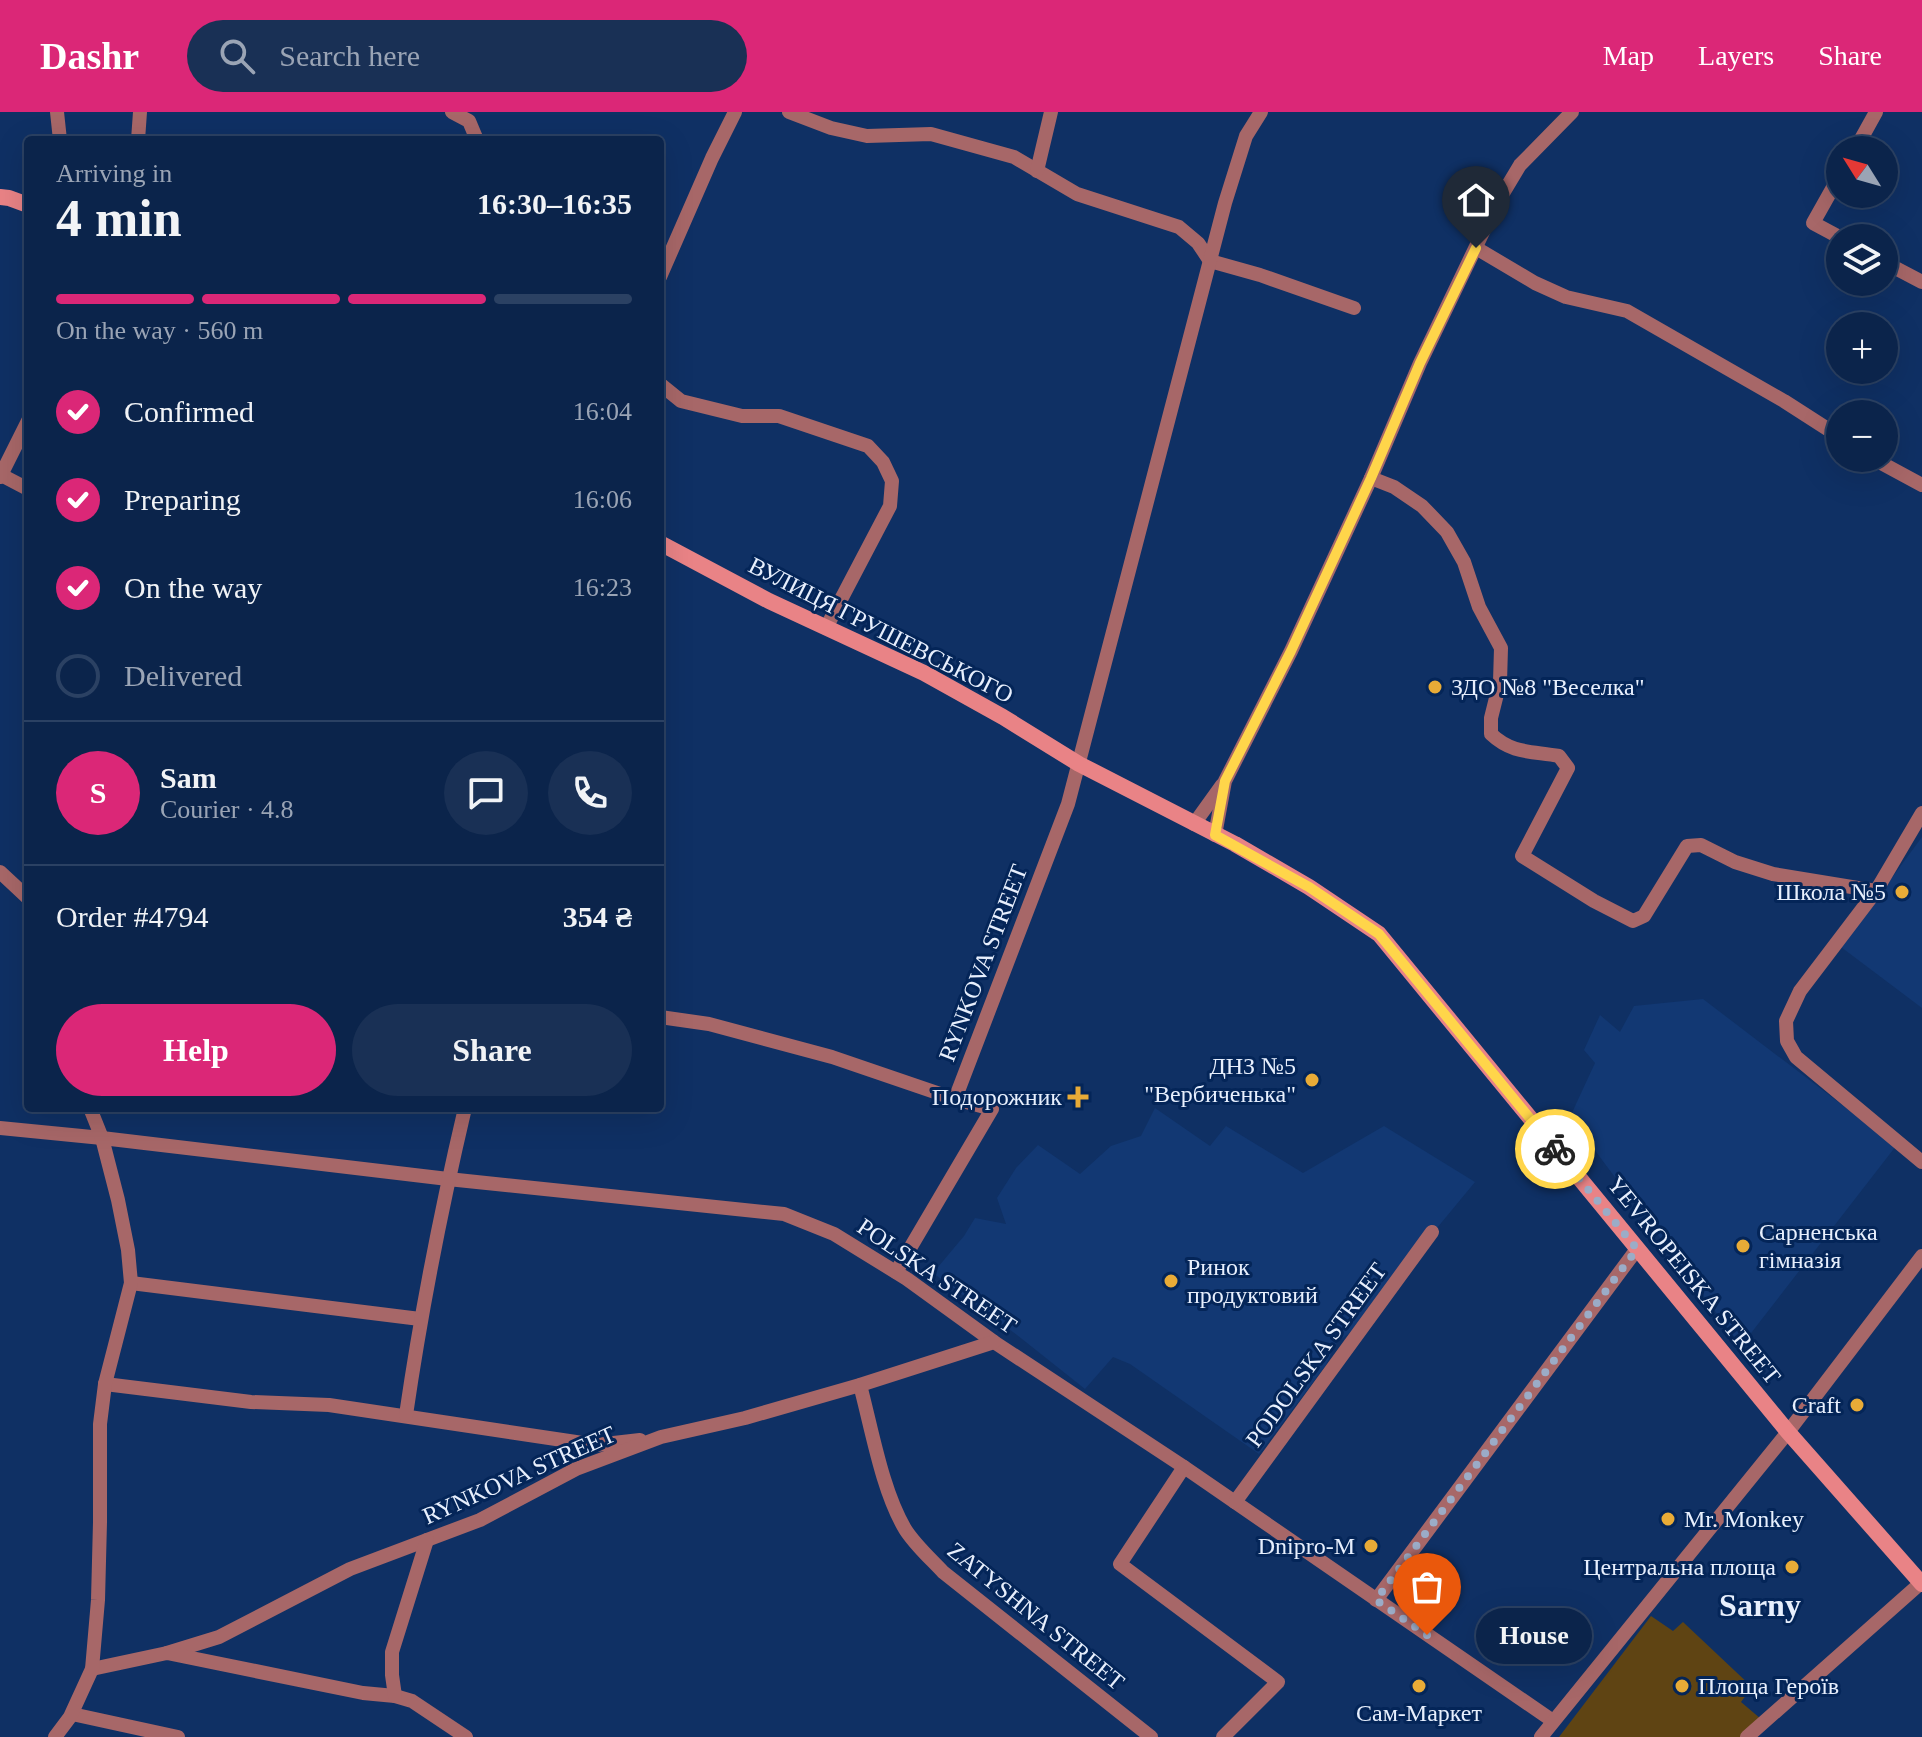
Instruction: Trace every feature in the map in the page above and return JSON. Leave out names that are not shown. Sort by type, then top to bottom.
[{"type":"main road","points":[[0,197],[24,204]]},
{"type":"main road","name":"ВУЛИЦЯ ГРУШЕВСЬКОГО","points":[[664,545],[769,601],[924,673],[1079,764]]},
{"type":"main road","name":"YEVROPEISKA STREET","points":[[1079,764],[1309,887],[1379,934],[1788,1432],[1922,1583]]},
{"type":"street","points":[[57,112],[60,136]]},
{"type":"street","points":[[138,136],[140,112]]},
{"type":"street","points":[[452,112],[469,121],[475,136]]},
{"type":"street","points":[[664,267],[735,112]]},
{"type":"street","points":[[789,112],[831,128],[867,136],[931,134],[1014,157],[1077,194],[1179,227],[1198,243],[1210,261],[1354,308]]},
{"type":"street","points":[[1037,171],[1051,112]]},
{"type":"street","name":"RYNKOVA STREET","points":[[896,1272],[992,1109],[955,1099],[1068,804],[1210,261],[1246,136],[1261,112]]},
{"type":"street","points":[[1194,824],[1225,781],[1291,651],[1420,363],[1496,205],[1520,165],[1572,112]]},
{"type":"street","points":[[1863,136],[1876,112]]},
{"type":"street","points":[[1826,200],[1813,223],[1826,230]]},
{"type":"street","points":[[664,240],[670,252]]},
{"type":"street","points":[[1476,248],[1535,283],[1566,297],[1627,311],[1826,428]]},
{"type":"street","points":[[1898,269],[1922,282]]},
{"type":"street","points":[[664,387],[681,401],[742,416],[779,416],[868,446],[883,462],[892,481],[890,506],[826,628]]},
{"type":"street","points":[[24,429],[1,476],[24,487]]},
{"type":"street","points":[[1898,472],[1922,485]]},
{"type":"street","points":[[1371,478],[1394,487],[1422,506],[1447,532],[1464,562],[1479,607],[1501,648],[1500,682],[1491,718],[1491,734],[1502,745],[1519,751],[1559,756],[1568,768],[1522,856],[1594,901],[1633,921],[1644,916],[1687,846],[1701,845],[1735,862],[1773,874],[1876,891]]},
{"type":"street","points":[[1215,835],[1225,781]]},
{"type":"street","points":[[1922,813],[1876,891],[1800,991],[1786,1021],[1787,1041],[1796,1057],[1922,1162]]},
{"type":"street","points":[[0,872],[24,894]]},
{"type":"street","points":[[664,1018],[709,1024],[832,1057],[955,1099]]},
{"type":"street","points":[[55,1737],[72,1714],[92,1669],[99,1569],[100,1424],[105,1384],[131,1283],[121,1213],[102,1138],[92,1112]]},
{"type":"street","points":[[406,1415],[420,1319],[464,1112]]},
{"type":"street","name":"POLSKA STREET","points":[[0,1128],[784,1214],[834,1234],[896,1272],[994,1342],[1184,1467],[1553,1721]]},
{"type":"street","name":"PODOLSKA STREET","points":[[1235,1502],[1432,1232]]},
{"type":"street","points":[[1376,1600],[1637,1249]]},
{"type":"street","points":[[1541,1737],[1788,1432],[1922,1256]]},
{"type":"street","points":[[131,1283],[420,1319]]},
{"type":"street","name":"RYNKOVA STREET","points":[[92,1669],[167,1653],[219,1637],[350,1569],[480,1520],[576,1469],[661,1437],[745,1418],[994,1342]]},
{"type":"street","points":[[105,1384],[251,1402],[329,1405],[596,1445],[661,1437]]},
{"type":"street","name":"ZATYSHNA STREET","points":[[860,1385],[895,1509],[921,1550],[943,1572],[1151,1737]]},
{"type":"street","points":[[1184,1467],[1120,1564],[1278,1682],[1223,1737]]},
{"type":"street","points":[[395,1696],[392,1652],[427,1540]]},
{"type":"street","points":[[1747,1737],[1922,1583]]},
{"type":"street","points":[[167,1653],[363,1693],[395,1696],[412,1701],[466,1737]]},
{"type":"street","points":[[72,1714],[178,1737]]},
{"type":"shaded area","name":"Школа №5","points":[[1922,837],[1922,1008],[1841,947]]},
{"type":"shaded area","name":"Сарненська гімназія","points":[[1703,999],[1896,1146],[1741,1346],[1570,1117],[1595,1063],[1584,1050],[1600,1015],[1620,1032],[1634,1006]]},
{"type":"shaded area","name":"Ринок продуктовий","points":[[1155,1108],[1210,1146],[1226,1126],[1303,1173],[1384,1126],[1475,1182],[1418,1251],[1371,1317],[1336,1343],[1326,1365],[1259,1454],[1130,1364],[1113,1357],[1085,1389],[933,1273],[975,1218],[1006,1224],[997,1198],[1016,1168],[1038,1145],[1080,1174],[1111,1146],[1141,1136]]},
{"type":"shaded area","points":[[1651,1616],[1673,1631],[1683,1622],[1752,1687],[1741,1702],[1761,1719],[1741,1737],[1559,1737]]},
{"type":"way so far","points":[[1427,1635],[1376,1600],[1637,1249],[1555,1149]]},
{"type":"place","name":"ЗДО №8 \"Веселка\"","points":[[1435,687]]},
{"type":"place","name":"Школа №5","points":[[1902,892]]},
{"type":"place","name":"ДНЗ №5 \"Вербиченька\"","points":[[1312,1080]]},
{"type":"place","name":"Подорожник","points":[[1078,1097]]},
{"type":"place","name":"Сарненська гімназія","points":[[1743,1246]]},
{"type":"place","name":"Ринок продуктовий","points":[[1171,1281]]},
{"type":"place","name":"Craft","points":[[1857,1405]]},
{"type":"place","name":"Mr. Monkey","points":[[1668,1519]]},
{"type":"place","name":"Dnipro-M","points":[[1371,1546]]},
{"type":"place","name":"Центральна площа","points":[[1792,1567]]},
{"type":"place","name":"House","points":[[1427,1635]]},
{"type":"place","name":"Сам-Маркет","points":[[1419,1686]]},
{"type":"place","name":"Площа Героїв","points":[[1682,1686]]},
{"type":"district","name":"Sarny","points":[[1760,1605]]},
{"type":"route","points":[[1476,248],[1420,363],[1291,651],[1225,781],[1215,835],[1309,887],[1379,934],[1555,1149]]}]
